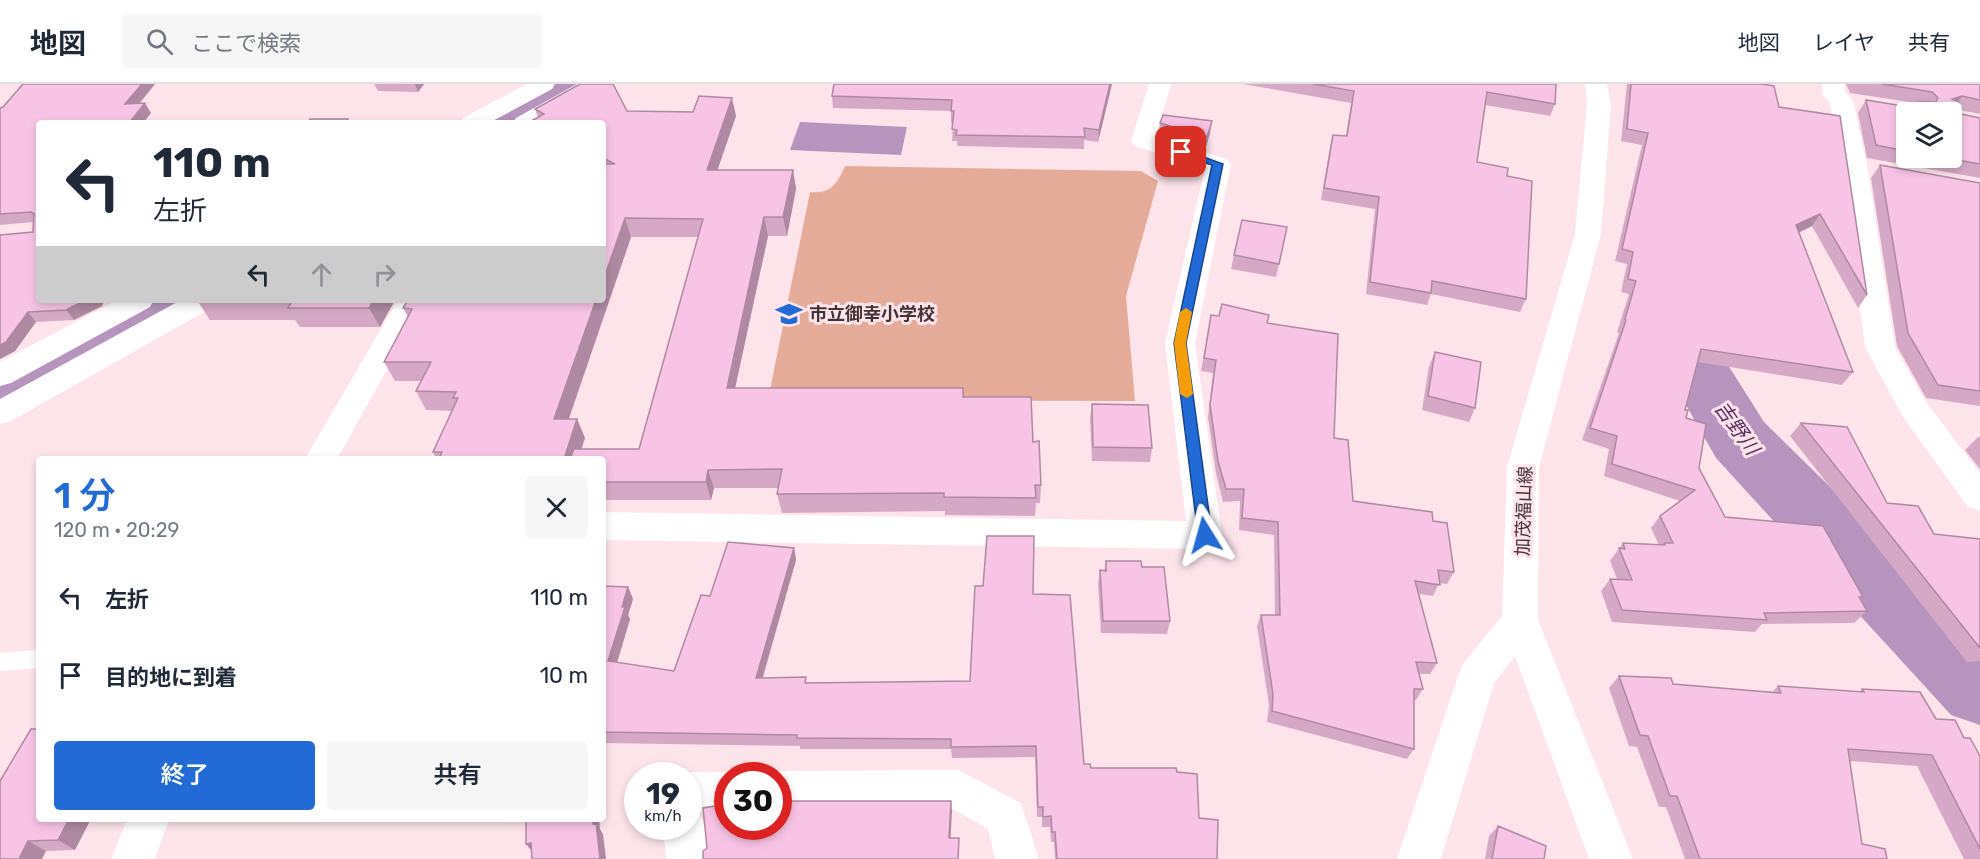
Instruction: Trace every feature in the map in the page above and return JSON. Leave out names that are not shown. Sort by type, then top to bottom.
[{"type":"street","points":[[477,120],[544,84]]},
{"type":"street","points":[[529,120],[594,84]]},
{"type":"street","points":[[606,526],[1205,535],[1180,343],[1218,164],[1143,141],[1161,84]]},
{"type":"street","name":"加茂福山線","points":[[1596,84],[1599,105],[1588,234],[1523,467],[1520,620],[1611,859]]},
{"type":"street","points":[[1845,96],[1865,167],[1880,347],[1914,409],[1980,498]]},
{"type":"street","points":[[0,375],[134,303]]},
{"type":"street","points":[[0,413],[198,303]]},
{"type":"street","points":[[323,456],[410,303]]},
{"type":"street","points":[[1419,859],[1477,676],[1520,620]]},
{"type":"street","points":[[792,791],[958,789],[1006,817],[1017,859]]},
{"type":"street","points":[[133,859],[147,822]]},
{"type":"street","points":[[686,840],[688,859]]},
{"type":"lane","points":[[0,662],[36,659]]},
{"type":"shaded area","points":[[800,122],[907,127],[901,155],[790,150]]},
{"type":"shaded area","points":[[845,166],[1141,171],[1158,181],[1126,296],[1135,401],[768,400],[810,192],[828,189],[839,178]]},
{"type":"building","points":[[23,84],[142,84],[125,104],[145,103],[131,120],[36,120],[36,303],[80,303],[66,310],[28,312],[6,342],[0,345],[0,235],[33,232],[34,214],[31,212],[0,214],[0,108]]},
{"type":"building","points":[[580,84],[613,84],[627,111],[693,112],[699,96],[732,98],[707,170],[793,170],[783,217],[764,217],[727,388],[963,388],[963,397],[1031,397],[1033,442],[1039,441],[1041,485],[1035,485],[1036,498],[944,497],[944,493],[777,494],[782,469],[708,470],[706,482],[606,482],[606,456],[571,456],[574,449],[639,449],[703,219],[625,218],[606,272],[606,164],[615,164],[606,160],[606,120],[533,120],[544,114],[535,109]]},
{"type":"building","points":[[834,84],[1110,84],[1099,130],[1084,128],[1085,137],[956,135],[957,130],[952,129],[954,111],[951,111],[952,100],[832,96]]},
{"type":"building","points":[[1313,84],[1556,84],[1555,104],[1487,92],[1477,162],[1508,168],[1507,176],[1532,181],[1526,299],[1432,281],[1431,293],[1370,282],[1379,197],[1324,188],[1333,135],[1347,136],[1354,91]]},
{"type":"building","points":[[1631,84],[1762,84],[1774,86],[1779,107],[1840,116],[1867,295],[1820,214],[1796,225],[1853,372],[1701,349],[1685,410],[1688,410],[1686,418],[1706,424],[1699,468],[1725,517],[1823,526],[1863,597],[1859,597],[1867,611],[1764,613],[1767,620],[1622,610],[1610,579],[1632,580],[1619,548],[1625,549],[1623,543],[1665,545],[1664,543],[1673,543],[1660,516],[1695,490],[1612,464],[1617,436],[1590,428],[1626,320],[1636,281],[1628,279],[1633,252],[1622,249],[1648,133],[1627,129]]},
{"type":"building","points":[[1882,84],[1980,84],[1980,100],[1962,96],[1952,99],[1959,102],[1936,102],[1938,98],[1932,92]]},
{"type":"building","points":[[1866,100],[1896,105],[1896,149],[1876,145]]},
{"type":"building","points":[[1962,114],[1980,118],[1980,164],[1962,161]]},
{"type":"building","points":[[1163,115],[1212,121],[1207,137],[1160,123]]},
{"type":"building","points":[[310,119],[348,119],[347,120]]},
{"type":"building","points":[[1157,148],[1201,162],[1158,161]]},
{"type":"building","points":[[1880,165],[1980,183],[1980,391],[1938,385],[1908,333]]},
{"type":"building","points":[[1242,220],[1287,227],[1279,264],[1234,255]]},
{"type":"building","points":[[291,303],[372,303],[369,308],[288,308]]},
{"type":"building","points":[[406,303],[595,303],[554,419],[577,419],[565,456],[440,456],[442,452],[433,452],[458,398],[453,398],[456,392],[416,391],[431,362],[384,362],[412,309],[403,308]]},
{"type":"building","points":[[1222,304],[1269,315],[1267,323],[1338,334],[1334,438],[1348,440],[1353,501],[1432,512],[1433,521],[1447,523],[1454,572],[1438,570],[1440,585],[1415,581],[1437,663],[1416,662],[1423,689],[1414,689],[1414,749],[1272,711],[1273,694],[1261,615],[1280,615],[1278,522],[1242,518],[1244,489],[1226,489],[1218,461],[1210,405],[1216,360],[1204,358],[1211,315],[1219,316]]},
{"type":"building","points":[[1435,352],[1481,362],[1475,408],[1428,396]]},
{"type":"building","points":[[1092,404],[1148,405],[1152,448],[1093,447]]},
{"type":"building","points":[[1801,423],[1847,427],[1887,503],[1918,506],[1934,534],[1980,539],[1980,648]]},
{"type":"building","points":[[987,536],[1034,536],[1033,594],[1070,595],[1084,764],[1090,764],[1091,768],[1176,768],[1177,772],[1197,774],[1199,818],[1218,820],[1217,859],[1057,859],[1051,816],[1043,817],[1043,807],[1038,807],[1036,746],[951,747],[951,739],[797,738],[797,735],[606,732],[606,586],[628,587],[622,607],[625,607],[608,661],[674,671],[701,595],[710,596],[728,542],[794,548],[756,678],[806,677],[805,683],[970,681],[975,586],[983,586]]},
{"type":"building","points":[[1106,561],[1141,561],[1142,567],[1164,567],[1170,621],[1103,621],[1100,570],[1106,571]]},
{"type":"building","points":[[1619,676],[1671,678],[1673,684],[1781,693],[1778,686],[1864,692],[1862,689],[1920,692],[1936,719],[1955,720],[1964,738],[1970,738],[1980,756],[1980,849],[1932,755],[1848,749],[1862,844],[1885,849],[1887,859],[1700,859],[1677,796],[1670,796],[1648,736],[1640,735]]},
{"type":"building","points":[[31,729],[36,729],[36,822],[67,822],[58,840],[28,841],[19,859],[0,859],[0,781]]},
{"type":"building","points":[[792,801],[951,801],[949,838],[959,838],[958,859],[703,859],[703,851],[707,848],[703,808],[714,806],[714,840],[792,840]]},
{"type":"building","points":[[526,822],[593,822],[593,824],[596,823],[600,859],[532,859],[531,843],[526,844]]},
{"type":"building","points":[[1498,826],[1546,846],[1544,859],[1492,859]]},
{"type":"waterway","points":[[508,120],[574,84]]},
{"type":"waterway","name":"吉野川","points":[[1695,84],[1699,121],[1692,304],[1696,366],[1740,440],[1980,689]]},
{"type":"waterway","points":[[0,394],[169,303]]},
{"type":"slow traffic","points":[[1186,312],[1180,343],[1187,394]]},
{"type":"place","name":"市立御幸小学校","points":[[789,314]]},
{"type":"route","points":[[1181,152],[1218,164],[1180,343],[1205,535]]}]
